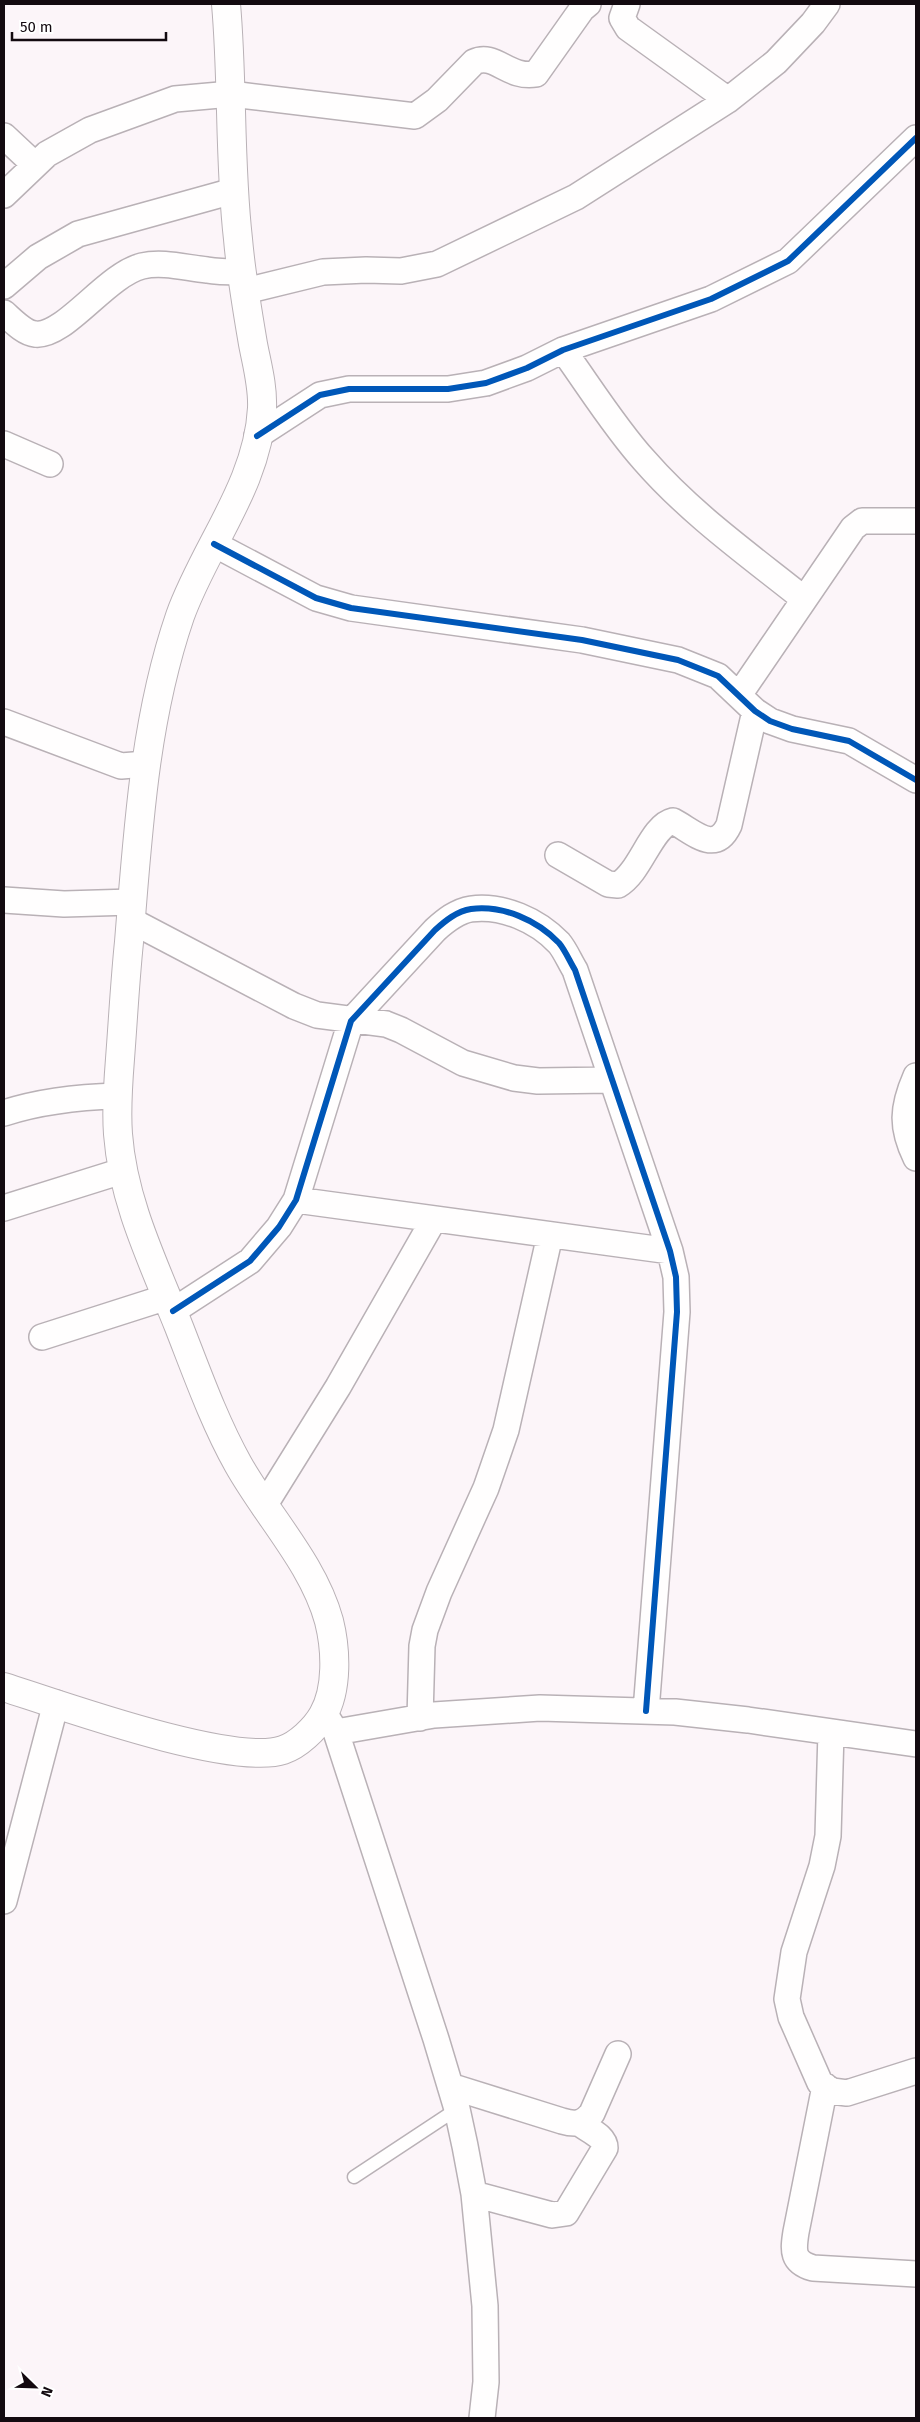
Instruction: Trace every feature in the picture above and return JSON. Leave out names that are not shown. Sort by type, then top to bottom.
[{"type":"highway","points":[[4,1687],[167,1736],[245,1753],[283,1750],[308,1733],[330,1722],[334,1651],[328,1620],[316,1588],[300,1560],[236,1460],[201,1383],[134,1215],[122,1171],[117,1096],[131,911],[146,764],[156,700],[182,610],[234,505],[250,466],[262,408],[260,379],[243,282],[234,191],[226,4]]},
{"type":"street","points":[[4,195],[47,154],[90,130],[175,99],[230,94],[415,116],[438,100],[474,62],[482,58],[518,75],[536,74],[582,9],[588,4]]},
{"type":"street","points":[[597,4],[624,11],[628,28],[728,100]]},
{"type":"street","points":[[4,313],[22,328],[34,334],[46,334],[59,328],[115,279],[144,266],[168,264],[243,282],[323,272],[366,270],[402,272],[437,264],[576,198],[728,100],[776,62],[813,23],[827,4]]},
{"type":"street","points":[[4,136],[35,165]]},
{"type":"street","points":[[257,436],[320,395],[349,389],[468,387],[486,383],[527,368],[563,350],[711,299],[788,261],[916,138]]},
{"type":"street","points":[[4,286],[38,257],[78,234],[234,191]]},
{"type":"street","points":[[563,350],[642,459],[669,488],[700,517],[804,599]]},
{"type":"street","points":[[4,444],[50,464]]},
{"type":"street","points":[[558,855],[608,884],[618,885],[635,871],[660,829],[666,823],[673,822],[706,840],[714,841],[724,836],[729,825],[747,703],[804,599],[847,536],[862,521],[916,521]]},
{"type":"street","points":[[214,544],[316,598],[351,608],[582,640],[678,660],[718,676],[770,721],[792,729],[849,741],[916,780]]},
{"type":"street","points":[[4,722],[116,764],[146,764]]},
{"type":"street","points":[[4,900],[131,911],[294,1006],[317,1015],[351,1021],[386,1024],[401,1030],[462,1063],[514,1078],[538,1081],[612,1080]]},
{"type":"street","points":[[42,1337],[170,1304],[250,1261],[279,1227],[296,1200],[351,1021],[435,930],[450,918],[470,909],[498,909],[525,917],[559,944],[575,970],[670,1251],[676,1277],[677,1312],[646,1711]]},
{"type":"street","points":[[916,1076],[908,1093],[903,1120],[908,1142],[916,1158]]},
{"type":"street","points":[[4,1113],[30,1104],[64,1098],[117,1096]]},
{"type":"street","points":[[4,1208],[122,1171]]},
{"type":"street","points":[[296,1200],[670,1251]]},
{"type":"street","points":[[264,1506],[338,1387],[434,1219]]},
{"type":"street","points":[[420,1718],[422,1646],[425,1630],[439,1592],[486,1488],[506,1430],[550,1235]]},
{"type":"street","points":[[4,1897],[56,1703]]},
{"type":"street","points":[[482,2418],[486,2382],[485,2306],[474,2194],[454,2098],[330,1722],[420,1718],[540,1708],[646,1711],[748,1720],[916,1744]]},
{"type":"street","points":[[831,1732],[828,1836],[822,1866],[794,1952],[787,2000],[791,2017],[820,2083],[832,2091],[847,2093],[916,2072]]},
{"type":"street","points":[[579,2124],[587,2119],[592,2112],[618,2054]]},
{"type":"street","points":[[825,2086],[796,2232],[795,2254],[802,2265],[813,2268],[916,2274]]},
{"type":"street","points":[[454,2098],[579,2124],[604,2142],[605,2148],[566,2213],[552,2215],[474,2194]]},
{"type":"lane","points":[[354,2177],[454,2098]]},
{"type":"cycle path","points":[[257,436],[320,395],[349,389],[448,389],[486,383],[527,368],[563,350],[711,299],[788,261],[916,138]]},
{"type":"cycle path","points":[[214,544],[316,598],[351,608],[582,640],[678,660],[718,676],[755,711],[770,721],[792,729],[849,741],[916,780]]},
{"type":"cycle path","points":[[173,1311],[250,1261],[279,1227],[296,1200],[351,1021],[435,930],[456,914],[471,909],[483,908],[495,909],[519,916],[540,927],[550,935],[559,943],[575,970],[670,1251],[676,1277],[677,1312],[646,1711]]}]
